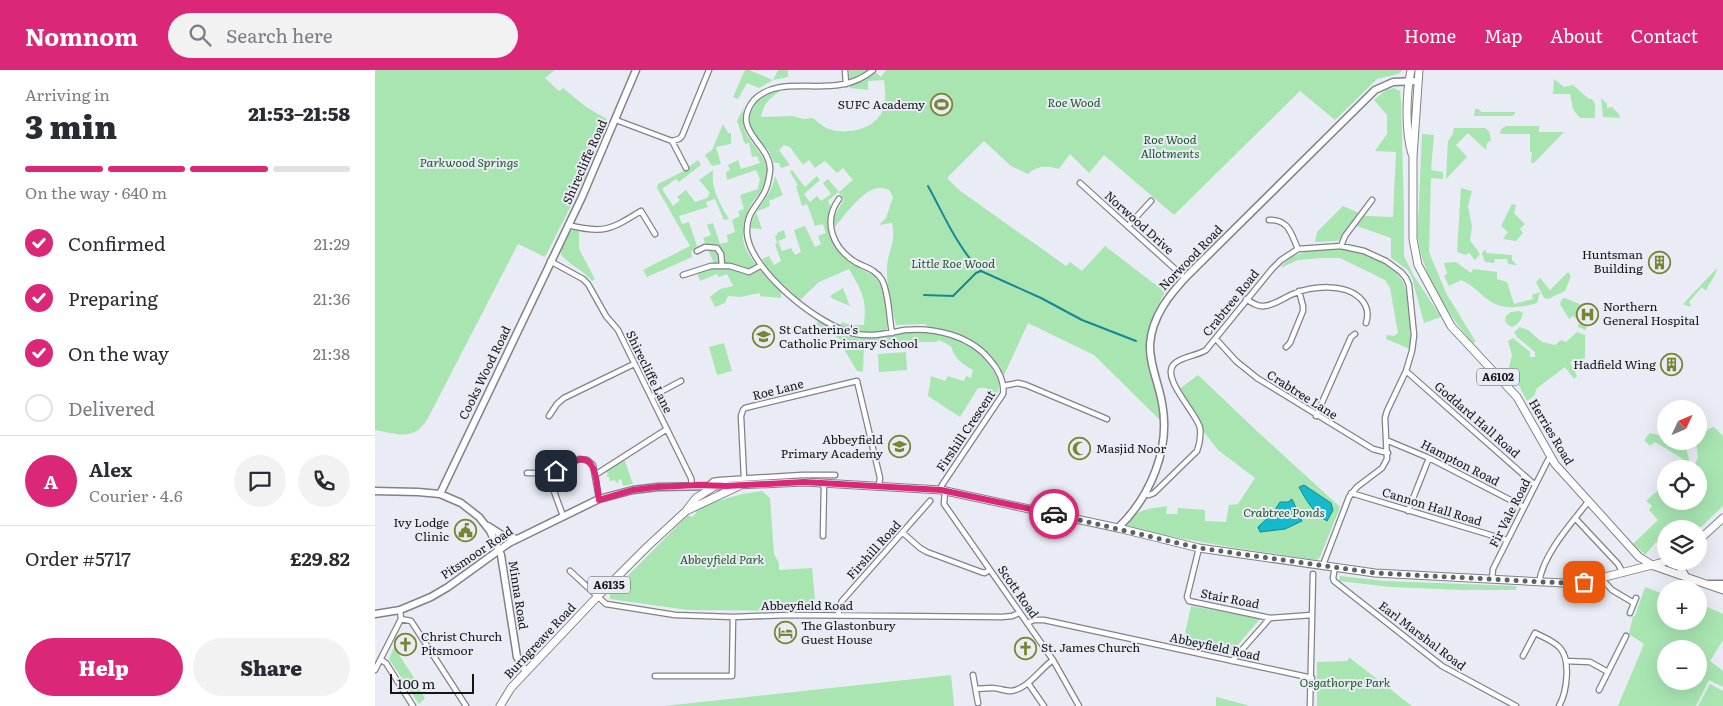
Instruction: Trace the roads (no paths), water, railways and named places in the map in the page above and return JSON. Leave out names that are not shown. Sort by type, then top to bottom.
[{"type":"main road","name":"Herries Road","points":[[1411,70],[1408,81],[1409,145],[1413,157]]},
{"type":"main road","name":"Herries Road","points":[[1419,70],[1413,157],[1413,239],[1418,265],[1451,326],[1517,397],[1551,457],[1568,480],[1639,557],[1654,566]]},
{"type":"main road","name":"A6135","points":[[712,486],[742,482],[804,482],[943,490],[1118,528],[1199,548],[1375,573],[1564,583],[1601,578],[1657,565]]},
{"type":"main road","name":"Burngreave Road","points":[[685,511],[742,482]]},
{"type":"main road","name":"Burngreave Road","points":[[500,706],[511,688],[597,597],[696,498],[712,486]]},
{"type":"main road","points":[[1707,533],[1723,518]]},
{"type":"main road","name":"A6102","points":[[1654,566],[1723,590]]},
{"type":"main road","points":[[1682,570],[1686,577]]},
{"type":"street","name":"Shirecliffe Road","points":[[550,261],[616,120],[636,70]]},
{"type":"street","points":[[616,120],[672,141],[679,139],[682,136],[709,70]]},
{"type":"street","points":[[845,70],[846,84]]},
{"type":"street","name":"Firshill Crescent","points":[[873,70],[860,79],[846,84],[799,82],[781,84],[759,95],[749,108],[748,130],[766,154],[771,168],[764,193],[751,212],[747,227],[749,242],[760,266],[771,278],[833,327],[846,332],[877,336],[914,330],[939,332],[969,342],[991,361],[1000,374],[1003,394],[942,485],[943,490]]},
{"type":"street","name":"Norwood Road","points":[[1118,528],[1135,510],[1145,494],[1157,467],[1164,435],[1163,404],[1152,363],[1150,342],[1166,300],[1185,278],[1375,90],[1393,82],[1419,81]]},
{"type":"street","points":[[672,141],[686,168]]},
{"type":"street","name":"Norwood Drive","points":[[1080,183],[1185,278]]},
{"type":"street","points":[[839,198],[831,214],[830,230],[846,253],[857,263],[871,268],[881,279],[885,287],[892,333]]},
{"type":"street","points":[[1341,246],[1345,236],[1372,200]]},
{"type":"street","points":[[1128,226],[1151,201]]},
{"type":"street","points":[[568,225],[589,230],[603,230],[622,223],[641,211],[655,234]]},
{"type":"street","points":[[1269,220],[1278,219],[1287,226],[1297,249],[1341,246],[1376,256],[1401,272],[1409,285],[1413,324],[1412,351],[1406,370],[1385,418],[1387,459],[1382,468],[1351,493],[1323,565]]},
{"type":"street","points":[[697,251],[705,247],[717,248],[721,254],[722,265]]},
{"type":"street","name":"Crabtree Road","points":[[1145,494],[1154,493],[1197,451],[1200,443],[1200,427],[1180,396],[1171,375],[1171,369],[1177,362],[1206,350],[1271,269],[1297,249]]},
{"type":"street","name":"Shirecliffe Lane","points":[[550,261],[576,274],[588,284],[606,316],[618,330],[691,478],[692,485]]},
{"type":"street","name":"Cooks Wood Road","points":[[440,494],[550,261]]},
{"type":"street","points":[[683,275],[711,266],[722,265],[749,272],[760,266]]},
{"type":"street","points":[[1246,300],[1259,306],[1264,306],[1271,305],[1299,291],[1329,288],[1347,290],[1362,300],[1366,306],[1368,312],[1366,323]]},
{"type":"street","points":[[1286,347],[1290,343],[1303,312],[1299,291]]},
{"type":"street","points":[[1316,416],[1351,337],[1355,334]]},
{"type":"street","name":"Crabtree Lane","points":[[1216,339],[1246,370],[1316,416],[1373,449],[1388,452]]},
{"type":"street","points":[[549,416],[557,404],[564,398],[634,364]]},
{"type":"street","name":"Goddard Hall Road","points":[[1406,370],[1535,485]]},
{"type":"street","points":[[651,397],[681,381]]},
{"type":"street","name":"Roe Lane","points":[[742,482],[741,416],[745,408],[857,381],[880,478],[879,486]]},
{"type":"street","points":[[1003,386],[1018,383],[1026,385],[1107,419]]},
{"type":"street","points":[[595,475],[667,429]]},
{"type":"street","name":"Hampton Road","points":[[1386,440],[1429,458],[1524,507]]},
{"type":"street","name":"Fir Vale Road","points":[[1492,579],[1492,571],[1551,457]]},
{"type":"street","points":[[1408,511],[1429,458]]},
{"type":"street","points":[[527,473],[547,473],[556,471],[579,459],[587,460],[593,465],[599,500]]},
{"type":"street","points":[[742,482],[792,475],[835,475]]},
{"type":"street","points":[[823,536],[824,483]]},
{"type":"street","points":[[551,484],[563,516]]},
{"type":"street","name":"Pitsmoor Road","points":[[375,614],[400,610],[431,598],[517,538],[599,500],[633,490],[692,485],[712,486]]},
{"type":"street","name":"Scott Road","points":[[943,490],[944,504],[1053,660],[1079,706]]},
{"type":"street","points":[[375,492],[440,494],[466,506],[502,535],[517,538]]},
{"type":"street","name":"Cannon Hall Road","points":[[1351,493],[1507,540]]},
{"type":"street","name":"Firshill Road","points":[[838,615],[839,606],[842,601],[930,501]]},
{"type":"street","points":[[1539,582],[1557,542],[1588,502]]},
{"type":"street","points":[[1575,518],[1618,564],[1623,573]]},
{"type":"street","name":"Minna Road","points":[[485,523],[499,549],[517,657],[526,672]]},
{"type":"street","points":[[903,533],[927,552],[981,572],[985,573],[989,570]]},
{"type":"street","name":"Stair Road","points":[[1199,548],[1187,600],[1270,618],[1312,615]]},
{"type":"street","name":"Earl Marshal Road","points":[[1335,567],[1334,581],[1442,666],[1516,706]]},
{"type":"street","points":[[570,571],[597,597]]},
{"type":"street","points":[[1310,706],[1313,574]]},
{"type":"street","points":[[1601,578],[1612,590],[1635,600],[1631,613]]},
{"type":"street","points":[[1708,584],[1723,584]]},
{"type":"street","name":"Abbeyfield Road","points":[[597,597],[606,604],[620,607],[675,614],[733,617],[838,615],[1002,617],[1019,613]]},
{"type":"street","points":[[375,670],[401,619],[400,610]]},
{"type":"street","points":[[655,676],[732,676],[733,617]]},
{"type":"street","points":[[1232,661],[1270,618]]},
{"type":"street","points":[[401,619],[411,621],[466,706]]},
{"type":"street","name":"Abbeyfield Road","points":[[1027,623],[1034,620],[1044,620],[1312,678]]},
{"type":"street","points":[[1523,656],[1535,633],[1556,644],[1564,654],[1566,661],[1565,690],[1559,706]]},
{"type":"street","points":[[1599,690],[1626,636]]},
{"type":"street","points":[[381,660],[386,663],[413,706]]},
{"type":"street","points":[[976,689],[991,688],[1009,691],[1021,688],[1053,660]]},
{"type":"street","points":[[1566,661],[1583,660],[1608,672]]},
{"type":"street","points":[[973,675],[978,703]]},
{"type":"street","points":[[1028,683],[1044,706]]},
{"type":"water","points":[[1304,485],[1331,503],[1333,510],[1327,521],[1314,511],[1308,502],[1299,487]]},
{"type":"water","points":[[1292,499],[1302,521],[1285,529],[1260,532],[1258,527],[1273,513],[1280,502],[1288,502]]},
{"type":"waterway","points":[[928,186],[958,242],[981,271],[1041,298],[1082,320],[1136,341]]},
{"type":"waterway","points":[[924,295],[953,296],[976,273],[981,271]]},
{"type":"place","name":"SUFC Academy","points":[[941,105]]},
{"type":"place","name":"Huntsman Building","points":[[1659,262]]},
{"type":"place","name":"Northern General Hospital","points":[[1587,314]]},
{"type":"place","name":"St Catherine's Catholic Primary School","points":[[763,337]]},
{"type":"place","name":"Hadfield Wing","points":[[1672,365]]},
{"type":"place","name":"Abbeyfield Primary Academy","points":[[899,447]]},
{"type":"place","name":"Masjid Noor","points":[[1080,449]]},
{"type":"place","name":"Ivy Lodge Clinic","points":[[465,530]]},
{"type":"place","name":"The Glastonbury Guest House","points":[[785,633]]},
{"type":"place","name":"Christ Church Pitsmoor","points":[[405,644]]},
{"type":"place","name":"St. James Church","points":[[1025,648]]},
{"type":"park label","name":"Roe Wood","points":[[1074,103]]},
{"type":"park label","name":"Roe Wood Allotments","points":[[1170,147]]},
{"type":"park label","name":"Parkwood Springs","points":[[469,163]]},
{"type":"park label","name":"Little Roe Wood","points":[[953,264]]},
{"type":"park label","name":"Crabtree Ponds","points":[[1284,513]]},
{"type":"park label","name":"Abbeyfield Park","points":[[722,560]]},
{"type":"park label","name":"Osgathorpe Park","points":[[1345,683]]}]
